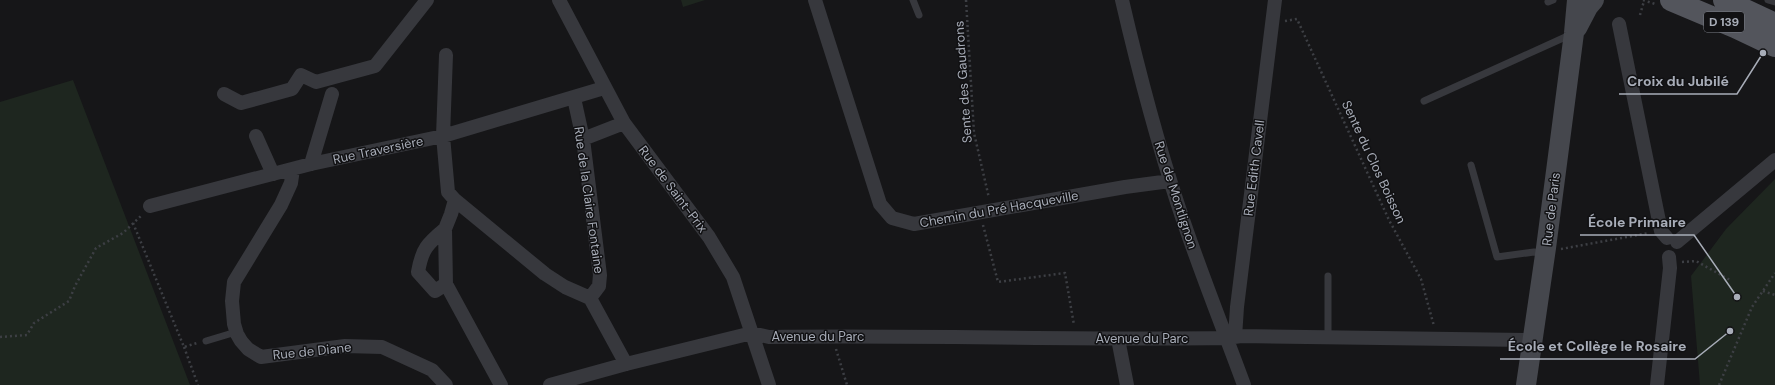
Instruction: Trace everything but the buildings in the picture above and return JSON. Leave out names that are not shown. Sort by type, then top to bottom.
[{"type":"main road","name":"D 139","points":[[1671,0],[1775,46]]},
{"type":"main road","name":"D 139","points":[[1724,0],[1775,24]]},
{"type":"street","points":[[224,94],[240,103],[292,88],[301,75],[316,82],[375,66],[427,0]]},
{"type":"street","name":"Rue de Saint-Prix","points":[[559,0],[604,88],[624,123],[710,238],[733,277],[769,385]]},
{"type":"street","name":"Chemin du Pré Hacqueville","points":[[814,0],[880,204],[892,218],[914,224],[1125,186],[1170,181]]},
{"type":"street","name":"Rue de Montlignon","points":[[1122,0],[1137,64],[1170,181],[1231,338],[1244,385]]},
{"type":"street","name":"Rue Edith Cavell","points":[[1231,338],[1237,308],[1275,0]]},
{"type":"street","name":"Rue de Paris","points":[[1526,385],[1546,251],[1574,33],[1576,0]]},
{"type":"street","name":"Rue de Paris","points":[[1574,33],[1588,7],[1594,0]]},
{"type":"street","points":[[1619,24],[1668,237]]},
{"type":"street","points":[[446,55],[443,136],[448,192],[455,200],[545,274],[565,287],[590,298],[626,364]]},
{"type":"street","name":"Rue Traversière","points":[[150,206],[293,170],[311,164],[443,136],[604,88]]},
{"type":"street","points":[[311,164],[332,94]]},
{"type":"street","name":"Rue de la Claire Fontaine","points":[[574,98],[583,140],[600,275],[599,286],[590,298]]},
{"type":"street","points":[[583,140],[624,123]]},
{"type":"street","points":[[256,136],[273,174]]},
{"type":"street","points":[[1657,385],[1669,260],[1661,248],[1662,242],[1775,160]]},
{"type":"street","name":"Rue de Diane","points":[[293,170],[291,183],[280,205],[234,282],[232,301],[236,332],[241,341],[248,349],[261,356],[345,346],[382,347],[432,370],[446,385]]},
{"type":"street","points":[[455,200],[445,229],[446,284],[501,385]]},
{"type":"street","points":[[445,229],[429,242],[421,256],[418,272],[435,291],[446,284]]},
{"type":"street","points":[[550,385],[626,364],[752,333]]},
{"type":"street","name":"Avenue du Parc","points":[[752,333],[769,337],[1076,337],[1118,339],[1328,337],[1532,340]]},
{"type":"street","points":[[1118,339],[1127,385]]},
{"type":"lane","points":[[913,0],[919,14]]},
{"type":"lane","points":[[1768,0],[1775,2]]},
{"type":"lane","points":[[1424,101],[1574,33]]},
{"type":"lane","points":[[1471,165],[1497,257],[1546,251]]},
{"type":"lane","points":[[1328,276],[1328,337]]},
{"type":"lane","points":[[206,341],[236,332]]},
{"type":"path","name":"Sente des Gaudrons","points":[[966,0],[974,133],[998,282],[1065,273],[1076,337]]},
{"type":"path","points":[[1640,15],[1644,0]]},
{"type":"path","name":"Sente du Clos Boisson","points":[[1272,23],[1296,19],[1389,220],[1421,279],[1437,338]]},
{"type":"path","points":[[0,337],[27,335],[34,323],[69,302],[75,286],[96,248],[123,233],[141,216]]},
{"type":"path","points":[[133,223],[198,385]]},
{"type":"path","points":[[1546,251],[1668,237]]},
{"type":"path","points":[[1669,260],[1696,261],[1730,280]]},
{"type":"path","points":[[1719,385],[1752,307],[1775,273]]},
{"type":"path","points":[[1763,291],[1775,295]]},
{"type":"path","points":[[832,336],[848,385]]},
{"type":"path","points":[[184,347],[206,341]]},
{"type":"shaded area","points":[[681,0],[705,0],[683,7]]},
{"type":"shaded area","points":[[73,80],[190,385],[0,385],[0,102]]},
{"type":"shaded area","points":[[1775,179],[1775,385],[1700,385],[1691,276],[1726,229]]},
{"type":"place","name":"Croix du Jubilé","points":[[1763,53]]},
{"type":"place","name":"École Primaire","points":[[1737,297]]},
{"type":"place","name":"École et Collège le Rosaire","points":[[1730,331]]}]
